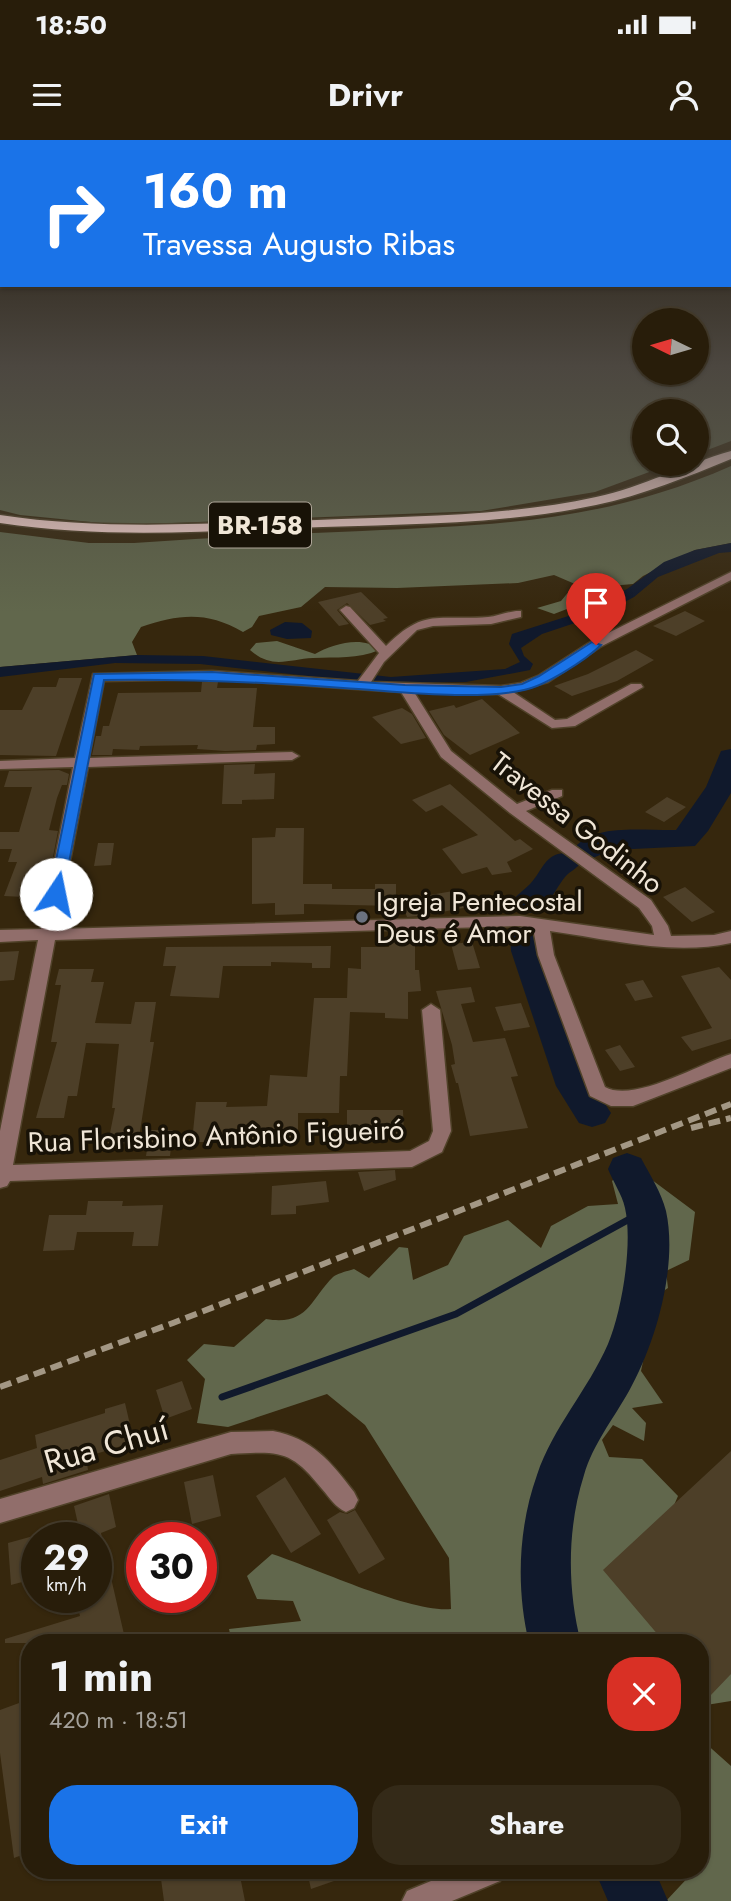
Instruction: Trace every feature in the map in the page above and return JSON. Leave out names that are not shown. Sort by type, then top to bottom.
[{"type":"highway","name":"BR-158","points":[[0,519],[64,529],[130,531],[521,514],[596,501],[658,485],[731,455]]},
{"type":"street","points":[[0,1175],[98,677],[212,675],[405,688],[501,690],[524,687],[543,679],[596,645],[731,575]]},
{"type":"street","points":[[346,610],[386,653]]},
{"type":"street","points":[[363,685],[370,668],[414,626],[426,622],[467,623],[508,618],[516,614]]},
{"type":"street","points":[[501,690],[552,723],[560,724],[570,723],[636,687]]},
{"type":"street","name":"Travessa Godinho","points":[[405,688],[446,754],[515,810],[645,904],[657,920],[664,942]]},
{"type":"street","points":[[0,765],[292,756]]},
{"type":"street","points":[[515,810],[557,793]]},
{"type":"street","points":[[540,922],[546,955],[597,1091],[611,1099],[633,1099],[731,1061]]},
{"type":"street","points":[[0,936],[540,922],[664,942],[714,941],[731,937]]},
{"type":"street","name":"Rua Florisbino Antônio Figueiró","points":[[0,1175],[412,1159],[433,1150],[440,1143],[442,1131],[431,1010]]},
{"type":"street","name":"Rua Chuí","points":[[0,1511],[231,1443],[266,1440],[291,1443],[306,1451],[346,1500]]},
{"type":"street","points":[[417,1901],[471,1879]]},
{"type":"green space","points":[[0,447],[632,447],[632,476],[638,476],[595,492],[481,511],[121,525],[20,515],[0,510]]},
{"type":"green space","points":[[731,466],[731,543],[695,550],[643,576],[633,584],[610,586],[584,596],[585,602],[554,614],[537,608],[561,601],[575,584],[554,575],[518,583],[397,588],[325,587],[301,607],[259,616],[252,627],[243,632],[205,618],[180,617],[141,627],[132,642],[137,655],[0,667],[0,532],[89,543],[134,543],[505,523],[594,510],[639,499]]},
{"type":"green space","points":[[277,641],[315,654],[339,644],[357,642],[373,645],[379,650],[355,656],[273,662],[250,650],[256,643]]},
{"type":"green space","points":[[622,1171],[640,1171],[695,1212],[689,1260],[666,1271],[668,1288],[642,1305],[652,1318],[641,1371],[663,1403],[632,1408],[646,1423],[644,1441],[613,1425],[602,1440],[609,1457],[642,1459],[678,1496],[659,1540],[688,1566],[669,1634],[230,1634],[229,1629],[301,1621],[293,1601],[257,1599],[247,1576],[272,1554],[388,1597],[412,1604],[451,1609],[449,1558],[365,1425],[327,1394],[228,1427],[197,1423],[205,1379],[187,1360],[204,1344],[234,1347],[266,1319],[291,1319],[300,1315],[333,1277],[354,1269],[369,1278],[399,1247],[408,1248],[413,1280],[448,1265],[464,1236],[508,1220],[541,1248],[551,1226],[588,1206],[618,1204],[612,1181]]},
{"type":"green space","points":[[731,1630],[731,1701],[709,1705],[709,1648]]},
{"type":"green space","points":[[709,1746],[731,1766],[731,1901],[666,1901],[687,1879],[709,1879]]},
{"type":"water","points":[[731,543],[731,552],[719,553],[658,577],[634,597],[602,614],[542,634],[521,648],[524,656],[533,664],[530,670],[466,682],[373,683],[200,664],[115,663],[0,677],[0,667],[137,655],[203,656],[391,677],[505,669],[520,662],[509,644],[512,634],[581,612],[627,589],[664,562],[695,550]]},
{"type":"water","points":[[285,622],[302,623],[312,631],[311,638],[287,639],[271,635],[270,630]]},
{"type":"building","points":[[361,592],[388,618],[383,619],[386,621],[370,625],[347,603],[337,610],[349,624],[339,626],[318,602]]},
{"type":"building","points":[[685,611],[705,621],[676,636],[653,626]]},
{"type":"building","points":[[636,650],[654,660],[617,681],[572,696],[554,686],[588,674]]},
{"type":"building","points":[[59,678],[82,678],[56,756],[0,755],[0,710],[22,710],[33,687],[56,687]]},
{"type":"building","points":[[202,682],[218,682],[217,688],[257,688],[253,727],[275,727],[275,744],[257,745],[256,750],[225,751],[197,749],[198,745],[140,746],[139,750],[113,749],[112,755],[92,755],[96,736],[101,736],[103,726],[109,726],[118,693],[201,692]]},
{"type":"building","points":[[482,699],[520,733],[470,755],[444,735],[429,711],[454,705],[456,708]]},
{"type":"building","points":[[402,708],[412,714],[426,738],[401,744],[372,717]]},
{"type":"building","points":[[255,764],[254,774],[275,773],[274,799],[222,804],[224,765]]},
{"type":"building","points":[[59,770],[69,774],[67,785],[62,785],[57,798],[49,830],[58,831],[52,862],[38,862],[24,897],[4,896],[17,862],[8,862],[12,849],[0,849],[0,832],[19,832],[32,787],[4,787],[9,771]]},
{"type":"building","points":[[450,784],[515,841],[520,839],[533,849],[507,862],[512,872],[492,875],[487,867],[462,874],[442,849],[478,835],[442,805],[426,812],[412,800]]},
{"type":"building","points":[[667,797],[686,807],[664,822],[645,812]]},
{"type":"building","points":[[276,828],[304,828],[303,884],[332,884],[332,889],[375,889],[375,884],[396,884],[396,906],[304,904],[304,914],[275,915],[275,903],[252,904],[252,838],[275,837]]},
{"type":"building","points":[[98,843],[114,843],[111,865],[94,866]]},
{"type":"building","points":[[685,887],[715,912],[692,922],[663,897]]},
{"type":"building","points":[[459,890],[469,907],[407,917],[401,900]]},
{"type":"building","points":[[389,942],[415,942],[415,970],[419,970],[421,991],[408,992],[408,1019],[385,1018],[385,1013],[350,1012],[347,1076],[340,1076],[339,1113],[298,1113],[298,1139],[259,1140],[259,1146],[233,1146],[233,1142],[192,1142],[196,1102],[227,1102],[226,1107],[267,1106],[270,1075],[307,1077],[314,998],[347,998],[348,968],[361,969],[361,947],[389,947]]},
{"type":"building","points":[[472,942],[480,968],[458,970],[451,944]]},
{"type":"building","points":[[331,946],[330,968],[312,968],[312,963],[271,962],[271,966],[223,966],[219,998],[170,996],[176,966],[163,966],[166,947]]},
{"type":"building","points":[[19,951],[14,980],[0,981],[0,952]]},
{"type":"building","points":[[719,967],[731,980],[731,1039],[692,1051],[681,1037],[712,1028],[681,976]]},
{"type":"building","points":[[59,969],[94,969],[91,982],[104,982],[95,1023],[131,1024],[135,1002],[156,1002],[150,1042],[154,1042],[138,1144],[108,1143],[115,1108],[112,1108],[119,1044],[86,1043],[77,1096],[68,1096],[64,1118],[36,1118],[57,1042],[51,1042],[61,985],[55,985]]},
{"type":"building","points":[[643,980],[653,997],[635,1001],[625,984]]},
{"type":"building","points":[[471,987],[475,1002],[461,1004],[473,1042],[505,1038],[518,1076],[511,1077],[528,1128],[470,1136],[458,1083],[451,1065],[455,1064],[452,1045],[436,991]]},
{"type":"building","points":[[521,1003],[530,1027],[504,1031],[495,1007]]},
{"type":"building","points":[[620,1045],[635,1067],[620,1071],[605,1050]]},
{"type":"building","points":[[347,1110],[403,1110],[404,1137],[347,1137]]},
{"type":"building","points":[[150,1130],[173,1130],[170,1156],[146,1156]]},
{"type":"building","points":[[395,1170],[396,1180],[364,1191],[358,1172]]},
{"type":"building","points":[[326,1181],[329,1202],[296,1206],[296,1214],[271,1215],[272,1186]]},
{"type":"building","points":[[88,1201],[123,1201],[122,1206],[163,1205],[158,1246],[132,1246],[134,1232],[77,1232],[74,1250],[43,1251],[49,1215],[86,1215]]},
{"type":"building","points":[[182,1381],[192,1409],[165,1419],[156,1390]]},
{"type":"building","points":[[125,1403],[134,1442],[86,1457],[88,1470],[43,1484],[42,1477],[0,1491],[0,1460],[37,1448],[35,1435],[105,1413],[105,1409]]},
{"type":"building","points":[[731,1451],[731,1674],[710,1696],[709,1634],[657,1634],[603,1570]]},
{"type":"building","points":[[213,1475],[221,1516],[192,1522],[184,1482]]},
{"type":"building","points":[[285,1477],[321,1534],[291,1553],[256,1496]]},
{"type":"building","points":[[109,1494],[116,1527],[112,1529],[112,1522],[78,1522],[74,1506]]},
{"type":"building","points":[[355,1510],[385,1559],[359,1574],[327,1520],[340,1512],[347,1514]]},
{"type":"building","points":[[21,1539],[21,1582],[11,1585],[8,1543]]},
{"type":"building","points":[[112,1582],[124,1634],[21,1634],[80,1616],[79,1613],[112,1613]]},
{"type":"building","points":[[21,1634],[21,1643],[5,1643],[5,1639]]},
{"type":"building","points":[[21,1702],[21,1855],[14,1858],[0,1753],[0,1710]]},
{"type":"building","points":[[161,1879],[241,1879],[245,1901],[164,1901]]},
{"type":"building","points":[[309,1879],[340,1879],[311,1889]]},
{"type":"waterway","points":[[588,850],[606,841],[684,839],[697,825],[720,787],[731,757]]},
{"type":"waterway","points":[[526,904],[545,888],[552,872],[566,862]]},
{"type":"waterway","points":[[526,931],[528,951],[574,1086],[592,1113]]},
{"type":"waterway","points":[[553,1634],[546,1574],[554,1497],[568,1455],[628,1349],[637,1320],[644,1278],[647,1220],[645,1208],[627,1169]]},
{"type":"waterway","points":[[222,1397],[456,1314],[646,1210]]},
{"type":"waterway","points":[[628,1879],[639,1901]]},
{"type":"railway","points":[[0,1387],[173,1323],[731,1104]]},
{"type":"railway","points":[[691,1128],[731,1118]]},
{"type":"place","name":"Igreja Pentecostal Deus é Amor","points":[[362,917]]},
{"type":"route","points":[[56,894],[98,677],[212,675],[405,688],[501,690],[524,687],[543,679],[596,645]]}]
